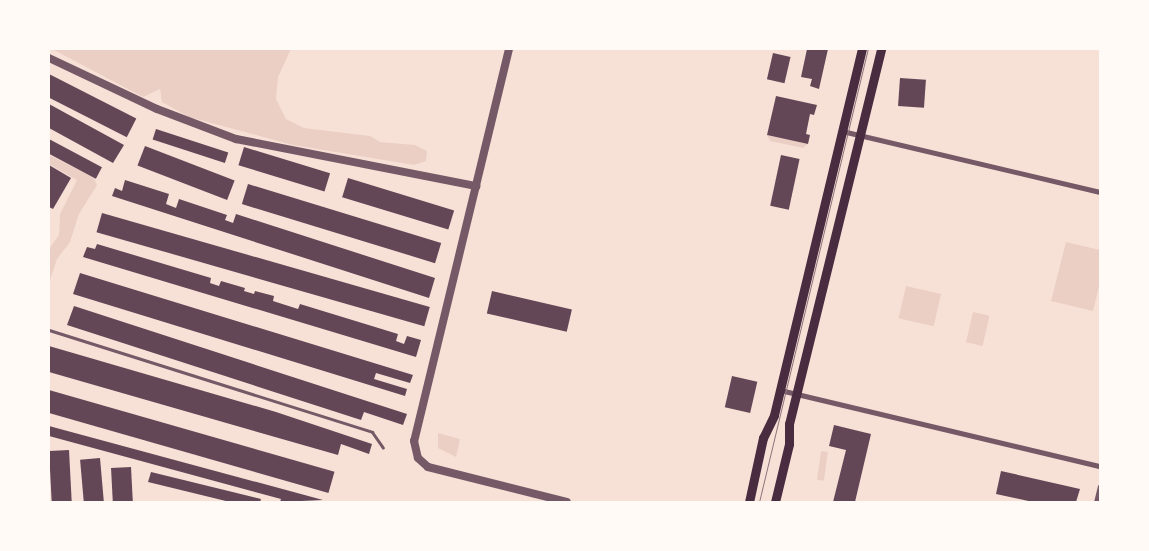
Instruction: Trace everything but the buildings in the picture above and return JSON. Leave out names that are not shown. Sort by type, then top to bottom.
[{"type":"main road","points":[[749,502],[763,438],[772,420],[780,390],[862,49]]},
{"type":"main road","points":[[775,502],[797,394],[881,49]]},
{"type":"street","points":[[509,49],[414,441],[418,458],[428,467],[567,502]]},
{"type":"street","points":[[49,58],[157,109],[236,139],[476,186]]},
{"type":"street","points":[[842,131],[1100,192]]},
{"type":"street","points":[[780,390],[1100,466]]},
{"type":"street","points":[[1096,502],[1100,486]]},
{"type":"lane","points":[[49,330],[372,432],[383,448]]},
{"type":"shaded area","points":[[52,49],[291,49],[278,77],[276,99],[286,119],[304,128],[370,136],[380,142],[415,145],[427,151],[426,161],[414,165],[293,145],[189,117],[162,102],[160,89],[143,97]]},
{"type":"shaded area","points":[[767,135],[808,144],[803,148],[770,141]]},
{"type":"shaded area","points":[[49,155],[93,177],[97,185],[79,214],[70,242],[57,259],[49,283],[49,249],[59,235],[60,214],[77,180],[49,164]]},
{"type":"shaded area","points":[[1066,242],[1100,250],[1100,282],[1093,311],[1051,301]]},
{"type":"shaded area","points":[[906,286],[941,294],[934,326],[899,318]]},
{"type":"shaded area","points":[[973,312],[990,316],[983,346],[966,342]]},
{"type":"shaded area","points":[[438,433],[460,439],[456,457],[438,448]]},
{"type":"shaded area","points":[[821,451],[828,452],[824,481],[817,480]]},
{"type":"tram line","points":[[759,502],[868,49]]}]
